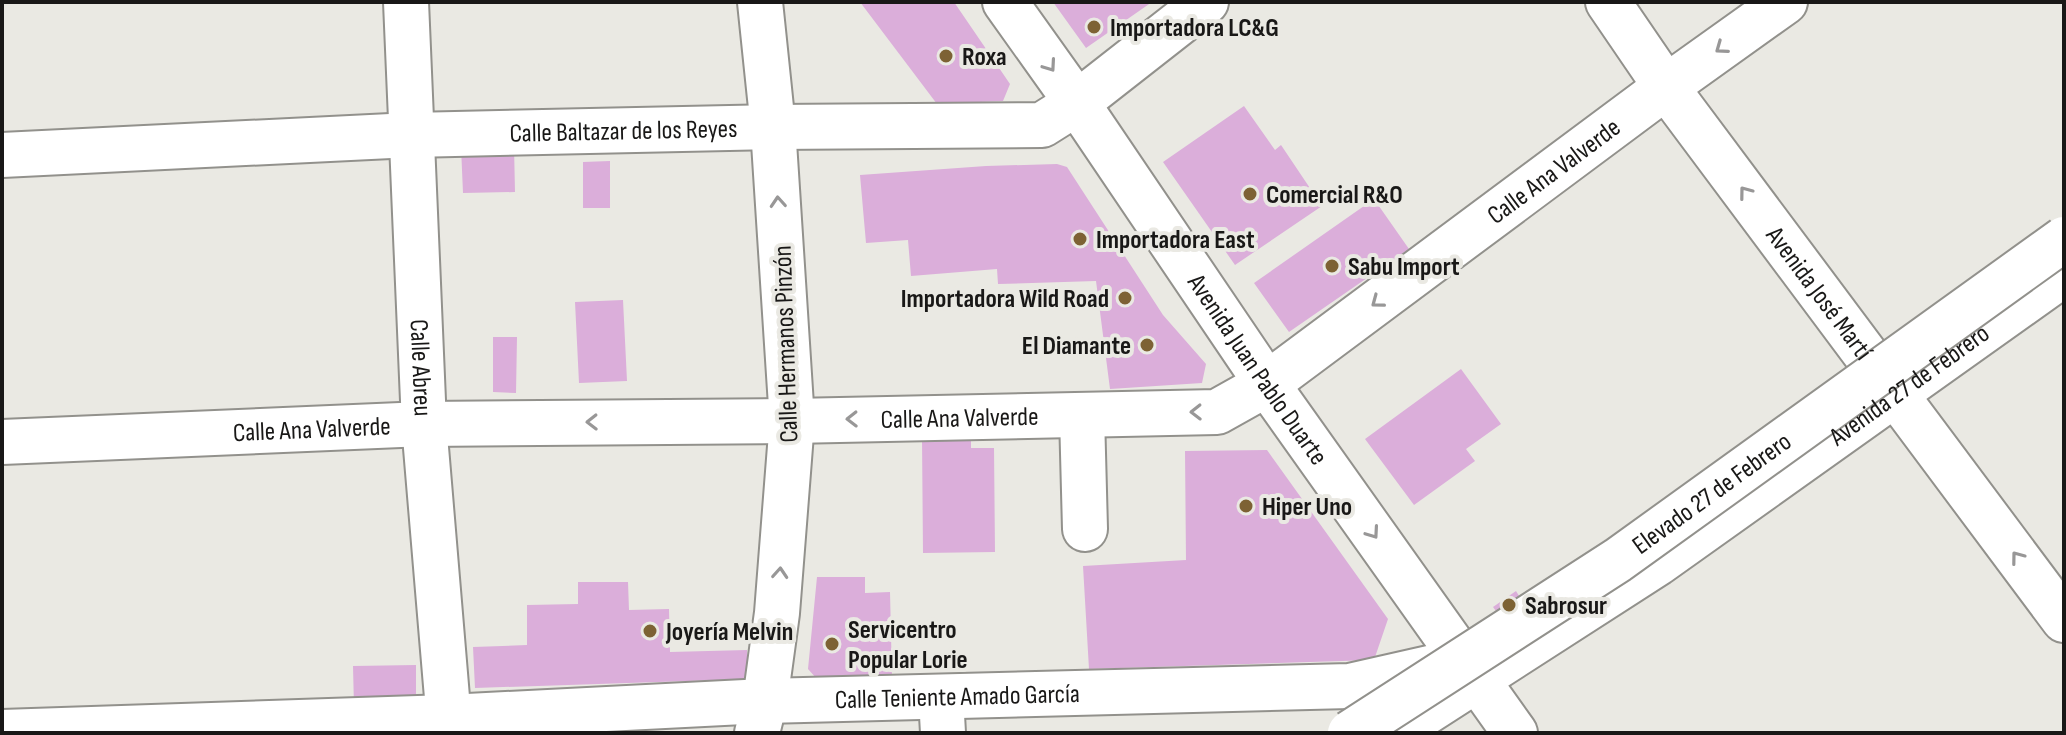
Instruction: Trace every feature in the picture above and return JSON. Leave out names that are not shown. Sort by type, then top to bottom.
[{"type":"main road","name":"Calle Abreu","points":[[406,2],[424,424],[449,725]]},
{"type":"main road","name":"Calle Hermanos Pinzón","points":[[760,2],[773,127],[792,421],[777,613],[761,717]]},
{"type":"main road","name":"Avenida Juan Pablo Duarte","points":[[1005,2],[1267,384],[1515,733]]},
{"type":"main road","name":"Calle Baltazar de los Reyes","points":[[2,155],[411,135],[1042,125],[1077,103],[1206,2]]},
{"type":"main road","name":"Avenida José Martí","points":[[1608,2],[1666,87],[2064,620]]},
{"type":"main road","name":"Calle Ana Valverde","points":[[2,442],[424,424],[792,421],[1217,412],[1267,384],[1785,2]]},
{"type":"main road","name":"Elevado 27 de Febrero","points":[[1350,733],[1618,560],[2064,239]]},
{"type":"main road","name":"Avenida 27 de Febrero","points":[[1394,733],[1470,670],[1658,563],[2064,274]]},
{"type":"main road","points":[[1082,415],[1085,529]]},
{"type":"main road","name":"Calle Teniente Amado García","points":[[2,732],[942,715],[1350,686],[1470,670]]},
{"type":"building","name":"Roxa","points":[[860,2],[954,2],[1010,84],[1003,101],[937,104]]},
{"type":"building","name":"Importadora LC&G","points":[[1053,2],[1152,2],[1086,48]]},
{"type":"building","points":[[1244,106],[1275,150],[1281,145],[1322,206],[1235,265],[1163,162]]},
{"type":"building","points":[[514,146],[515,192],[463,193],[461,147]]},
{"type":"building","points":[[610,161],[610,208],[583,208],[583,162]]},
{"type":"building","points":[[1057,164],[1067,167],[1163,315],[1206,364],[1202,383],[1110,389],[1096,281],[998,284],[997,269],[911,276],[908,240],[866,243],[860,175]]},
{"type":"building","name":"Sabu Import","points":[[1374,199],[1409,249],[1289,332],[1254,283]]},
{"type":"building","points":[[623,300],[627,381],[579,383],[575,302]]},
{"type":"building","points":[[493,337],[517,337],[516,393],[493,392]]},
{"type":"building","points":[[1461,369],[1501,424],[1466,449],[1475,461],[1414,505],[1365,439]]},
{"type":"building","points":[[971,437],[971,448],[994,448],[995,552],[923,553],[922,438]]},
{"type":"building","name":"Hiper Uno","points":[[1267,450],[1388,619],[1374,660],[1089,669],[1083,566],[1186,560],[1185,451]]},
{"type":"building","name":"Servicentro Popular Lorie","points":[[817,577],[865,577],[865,593],[890,592],[892,678],[817,679],[808,669]]},
{"type":"building","points":[[578,582],[628,582],[629,610],[669,609],[670,652],[747,650],[748,679],[475,688],[473,647],[527,645],[527,605],[578,604]]},
{"type":"building","name":"Sabrosur","points":[[1516,591],[1524,604],[1502,619],[1493,607]]},
{"type":"building","points":[[416,665],[416,696],[403,706],[354,707],[353,666]]},
{"type":"place","name":"Importadora LC&G","points":[[1094,27]]},
{"type":"place","name":"Roxa","points":[[946,56]]},
{"type":"place","name":"Comercial R&O","points":[[1250,194]]},
{"type":"place","name":"Importadora East","points":[[1080,239]]},
{"type":"place","name":"Sabu Import","points":[[1332,266]]},
{"type":"place","name":"Importadora Wild Road","points":[[1125,298]]},
{"type":"place","name":"El Diamante","points":[[1147,345]]},
{"type":"place","name":"Hiper Uno","points":[[1246,506]]},
{"type":"place","name":"Sabrosur","points":[[1509,605]]},
{"type":"place","name":"Joyería Melvin","points":[[650,631]]},
{"type":"place","name":"Servicentro Popular Lorie","points":[[832,644]]}]
